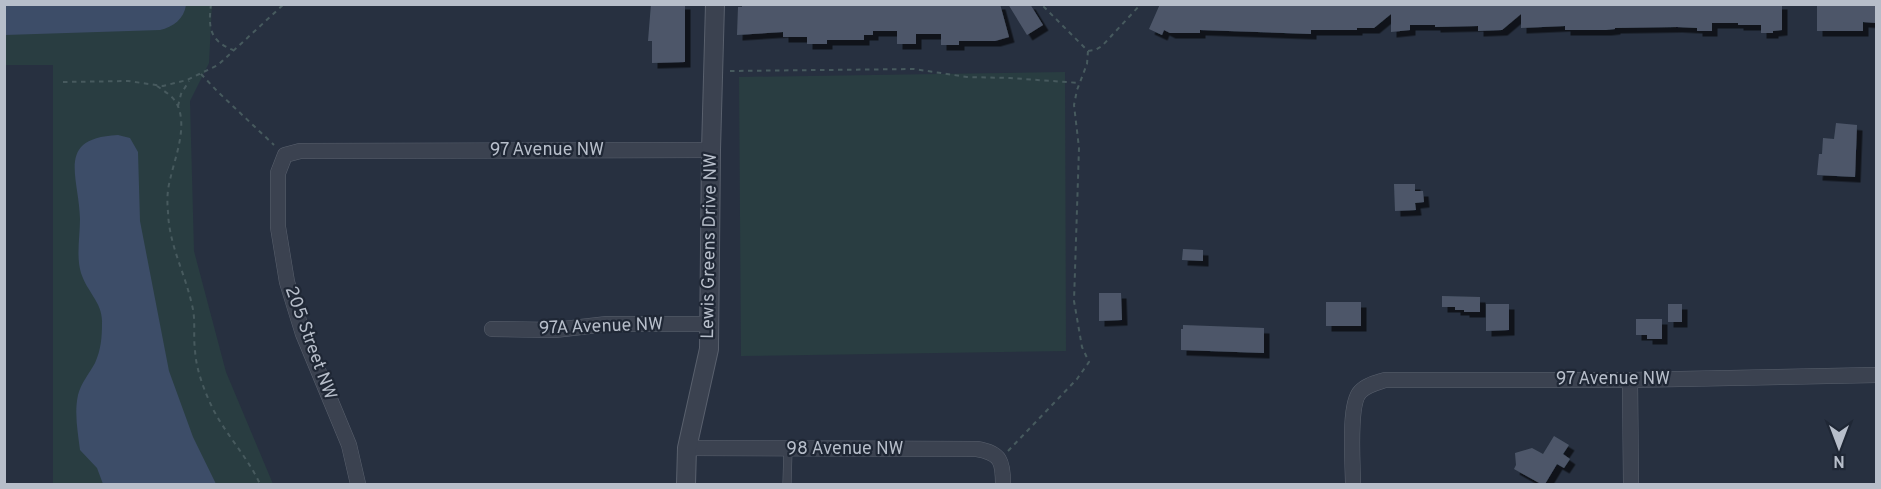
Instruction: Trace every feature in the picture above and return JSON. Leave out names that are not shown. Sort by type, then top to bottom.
[{"type":"street","name":"Lewis Greens Drive NW","points":[[686,484],[687,448],[709,349],[715,4]]},
{"type":"street","name":"97 Avenue NW","points":[[285,155],[300,151],[384,150],[711,150]]},
{"type":"street","name":"205 Street NW","points":[[285,155],[278,173],[278,227],[287,282],[303,334],[349,445],[358,484]]},
{"type":"street","name":"97A Avenue NW","points":[[492,329],[555,330],[608,324],[710,324]]},
{"type":"street","name":"97 Avenue NW","points":[[1353,484],[1352,417],[1356,397],[1370,384],[1385,380],[1630,380],[1876,375]]},
{"type":"street","points":[[1630,380],[1631,484]]},
{"type":"street","name":"98 Avenue NW","points":[[687,448],[977,449],[990,452],[1000,459]]},
{"type":"street","points":[[1000,459],[1003,484]]},
{"type":"lane","points":[[787,484],[788,449]]},
{"type":"path","points":[[211,4],[209,22],[212,33],[223,46],[234,50]]},
{"type":"path","points":[[63,82],[128,81],[157,86],[175,85],[218,65],[284,4]]},
{"type":"path","points":[[1000,459],[1077,379],[1089,362],[1082,347],[1074,301],[1078,148],[1074,114],[1075,96],[1087,64],[1088,51],[1041,4]]},
{"type":"path","points":[[1088,51],[1102,46],[1141,4]]},
{"type":"path","points":[[713,71],[914,69],[966,77],[1080,83]]},
{"type":"path","points":[[201,74],[285,155]]},
{"type":"path","points":[[190,79],[181,93],[178,106],[181,132],[169,182],[168,213],[175,255],[188,288],[194,313],[197,363],[214,411],[252,467],[260,484]]},
{"type":"path","points":[[157,86],[174,99],[178,106]]},
{"type":"green space","points":[[4,5],[212,5],[209,63],[190,101],[194,251],[226,372],[273,484],[53,484],[53,65],[5,65]]},
{"type":"green space","points":[[1065,72],[1066,351],[741,356],[739,77]]},
{"type":"water","points":[[4,5],[186,5],[177,22],[160,30],[5,35]]},
{"type":"water","points":[[118,135],[130,138],[138,152],[140,221],[169,371],[193,437],[216,484],[103,484],[97,468],[80,450],[76,416],[78,395],[97,358],[101,343],[102,316],[81,273],[78,253],[80,219],[75,162],[78,152],[85,143]]},
{"type":"building","points":[[651,4],[685,4],[685,62],[652,63],[652,41],[648,41]]},
{"type":"building","points":[[742,4],[1000,4],[1009,37],[995,41],[959,41],[959,45],[941,45],[941,34],[916,34],[916,44],[897,44],[897,31],[873,31],[873,35],[864,35],[864,40],[827,40],[827,44],[807,44],[807,37],[783,37],[783,32],[737,35],[738,7],[742,7]]},
{"type":"building","points":[[1008,4],[1030,4],[1043,25],[1027,35]]},
{"type":"building","points":[[1160,4],[1782,4],[1782,30],[1761,33],[1761,25],[1738,25],[1738,23],[1712,23],[1712,31],[1677,27],[1606,30],[1565,30],[1565,26],[1521,28],[1521,14],[1502,30],[1478,31],[1478,26],[1410,25],[1410,30],[1391,32],[1391,14],[1374,28],[1357,28],[1357,30],[1311,30],[1311,34],[1200,30],[1200,33],[1170,33],[1164,30],[1162,35],[1149,29]]},
{"type":"building","points":[[1817,4],[1876,4],[1876,23],[1863,22],[1863,31],[1817,31]]},
{"type":"building","points":[[1836,123],[1857,125],[1855,177],[1817,175],[1823,138],[1834,139]]},
{"type":"building","points":[[1394,184],[1415,184],[1415,191],[1423,191],[1424,202],[1415,203],[1416,210],[1395,211]]},
{"type":"building","points":[[1183,249],[1203,250],[1203,261],[1182,260]]},
{"type":"building","points":[[1099,293],[1121,293],[1122,320],[1099,321]]},
{"type":"building","points":[[1442,296],[1480,297],[1480,312],[1464,312],[1464,310],[1455,310],[1455,307],[1442,307]]},
{"type":"building","points":[[1326,302],[1361,302],[1361,326],[1326,326]]},
{"type":"building","points":[[1486,304],[1509,304],[1509,330],[1486,331]]},
{"type":"building","points":[[1668,304],[1682,304],[1682,322],[1668,322]]},
{"type":"building","points":[[1636,319],[1662,319],[1662,339],[1647,339],[1647,335],[1636,335]]},
{"type":"building","points":[[1183,325],[1264,328],[1264,353],[1181,350]]},
{"type":"building","points":[[1554,436],[1569,445],[1563,454],[1570,459],[1564,468],[1557,464],[1545,484],[1514,469],[1515,453],[1532,448],[1543,454]]}]
